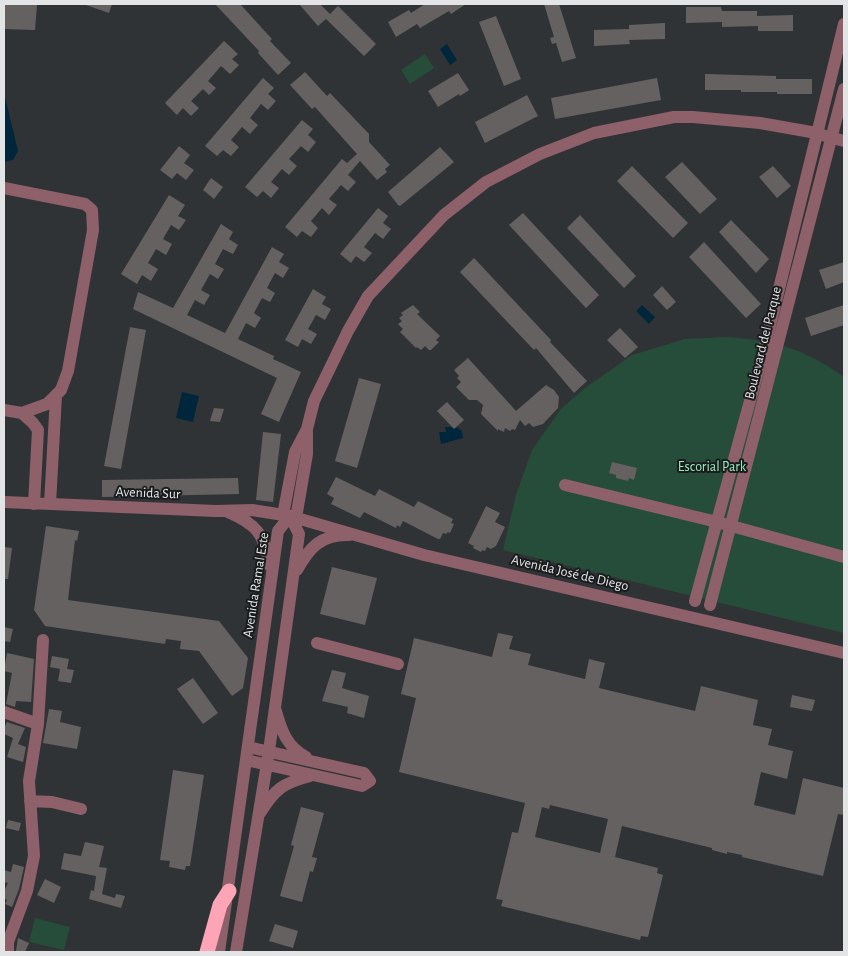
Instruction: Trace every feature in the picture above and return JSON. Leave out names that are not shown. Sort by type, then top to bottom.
[{"type":"highway","points":[[207,952],[220,905],[229,891]]},
{"type":"street","name":"Boulevard del Parque","points":[[695,602],[764,350],[844,24]]},
{"type":"street","name":"Boulevard del Parque","points":[[710,605],[838,139],[844,88]]},
{"type":"street","points":[[236,952],[275,707],[299,534],[290,516],[307,454],[307,429],[314,401],[348,331],[368,296],[444,214],[486,182],[540,154],[594,133],[674,117],[693,117],[760,123],[818,133],[838,139]]},
{"type":"street","points":[[4,188],[85,204],[92,210],[93,230],[68,371],[61,390],[47,404],[22,413],[4,410]]},
{"type":"street","points":[[50,504],[56,396]]},
{"type":"street","points":[[22,413],[34,423],[38,430],[34,504]]},
{"type":"street","points":[[36,463],[52,464]]},
{"type":"street","points":[[565,485],[717,522],[844,558]]},
{"type":"street","name":"Avenida Sur","points":[[4,502],[223,511],[252,510],[290,516]]},
{"type":"street","points":[[223,511],[243,518],[256,528],[263,539],[268,554],[270,585]]},
{"type":"street","name":"Avenida José de Diego","points":[[290,516],[434,557],[844,653]]},
{"type":"street","name":"Avenida Ramal Este","points":[[219,952],[278,530],[290,516]]},
{"type":"street","points":[[292,579],[305,556],[321,541],[342,535],[361,536]]},
{"type":"street","points":[[7,946],[27,891],[34,856],[29,781],[38,724],[44,640]]},
{"type":"street","points":[[317,643],[398,664]]},
{"type":"street","points":[[275,707],[283,734],[290,745],[298,753],[312,761]]},
{"type":"street","points":[[4,712],[38,724]]},
{"type":"street","points":[[268,751],[312,761],[364,773],[370,781],[362,786],[313,775],[266,764],[247,753],[268,751]]},
{"type":"street","points":[[258,817],[268,800],[277,790],[290,782],[313,775]]},
{"type":"street","points":[[30,801],[52,802],[80,809]]},
{"type":"green space","points":[[425,54],[434,68],[410,84],[401,70]]},
{"type":"green space","name":"Escorial Park","points":[[743,338],[788,348],[816,359],[844,377],[844,633],[503,550],[516,495],[532,450],[561,409],[585,388],[632,355],[685,339]]},
{"type":"green space","points":[[35,918],[70,927],[64,950],[29,942]]},
{"type":"water","points":[[447,44],[457,60],[450,65],[440,49]]},
{"type":"water","points":[[4,93],[18,151],[13,160],[4,162]]},
{"type":"water","points":[[642,305],[655,317],[649,324],[636,311]]},
{"type":"water","points":[[182,392],[199,396],[193,422],[176,418]]},
{"type":"water","points":[[445,427],[456,427],[462,431],[463,438],[441,444],[439,432],[446,432]]},
{"type":"building","points":[[4,4],[37,5],[35,30],[4,29]]},
{"type":"building","points":[[86,4],[112,4],[109,13]]},
{"type":"building","points":[[215,4],[240,4],[272,39],[270,41],[291,63],[278,75],[258,53],[259,51]]},
{"type":"building","points":[[299,4],[320,4],[330,14],[338,6],[376,44],[364,56],[326,19],[318,26]]},
{"type":"building","points":[[425,4],[466,4],[451,14],[449,11],[420,28],[417,24],[396,37],[388,22],[409,10],[411,13]]},
{"type":"building","points":[[544,4],[559,4],[576,58],[562,62],[556,43],[552,44],[550,38],[554,37]]},
{"type":"building","points":[[686,7],[721,7],[722,11],[757,11],[757,16],[793,15],[793,31],[758,31],[758,26],[722,27],[722,22],[686,23]]},
{"type":"building","points":[[496,16],[521,79],[504,86],[479,22]]},
{"type":"building","points":[[665,23],[665,39],[629,40],[630,44],[594,46],[594,30],[629,29],[629,25]]},
{"type":"building","points":[[224,41],[238,54],[232,59],[239,65],[230,74],[221,66],[208,81],[216,88],[209,95],[203,89],[191,101],[199,108],[191,116],[183,108],[177,115],[165,103]]},
{"type":"building","points":[[305,72],[327,96],[330,93],[369,134],[369,142],[390,165],[385,169],[387,172],[377,180],[360,161],[348,175],[356,182],[348,191],[341,185],[329,199],[337,205],[329,215],[322,208],[311,221],[318,228],[311,237],[302,231],[297,237],[285,227],[342,159],[347,163],[357,154],[315,107],[312,109],[290,85]]},
{"type":"building","points":[[458,73],[469,90],[438,107],[428,91]]},
{"type":"building","points":[[705,74],[776,76],[776,79],[812,79],[812,94],[705,90]]},
{"type":"building","points":[[263,78],[274,88],[268,94],[276,101],[268,110],[261,104],[250,118],[258,125],[250,134],[242,127],[231,140],[239,147],[231,156],[223,150],[217,156],[205,146]]},
{"type":"building","points":[[657,78],[661,100],[555,119],[551,98]]},
{"type":"building","points":[[527,95],[538,116],[485,143],[475,122]]},
{"type":"building","points":[[302,120],[313,129],[308,135],[316,142],[308,152],[301,146],[289,159],[297,166],[289,175],[282,169],[271,182],[279,188],[271,198],[263,191],[257,197],[245,187]]},
{"type":"building","points":[[179,146],[190,155],[184,163],[194,170],[186,180],[177,173],[172,179],[160,170]]},
{"type":"building","points":[[440,147],[454,162],[400,206],[398,205],[388,192]]},
{"type":"building","points":[[682,162],[717,199],[700,214],[665,177]]},
{"type":"building","points":[[632,166],[688,223],[673,238],[617,181]]},
{"type":"building","points":[[773,166],[791,186],[777,198],[759,177]]},
{"type":"building","points":[[211,178],[223,187],[214,199],[203,190]]},
{"type":"building","points":[[169,195],[185,205],[178,216],[186,220],[179,230],[171,225],[163,239],[172,244],[166,255],[156,249],[148,263],[158,269],[151,281],[142,275],[137,284],[121,274]]},
{"type":"building","points":[[378,208],[388,216],[383,223],[391,229],[383,239],[375,233],[364,247],[372,253],[364,262],[356,256],[351,263],[340,254]]},
{"type":"building","points":[[523,213],[599,295],[586,308],[509,225]]},
{"type":"building","points":[[580,215],[636,276],[624,288],[567,228]]},
{"type":"building","points":[[731,220],[769,259],[756,273],[719,232]]},
{"type":"building","points":[[221,224],[233,232],[229,239],[238,245],[233,254],[223,249],[215,264],[224,269],[218,279],[210,274],[201,290],[210,295],[204,305],[195,300],[187,315],[225,333],[272,247],[284,254],[279,262],[289,268],[283,278],[275,273],[267,288],[275,293],[270,302],[262,298],[254,313],[261,318],[255,328],[246,323],[238,339],[274,356],[273,359],[301,372],[279,422],[261,414],[277,378],[133,309],[138,292],[173,308]]},
{"type":"building","points":[[704,242],[761,304],[746,318],[689,257]]},
{"type":"building","points":[[474,258],[587,381],[574,393],[536,348],[534,350],[460,272]]},
{"type":"building","points":[[844,262],[844,282],[826,289],[819,270]]},
{"type":"building","points":[[662,286],[676,302],[667,310],[653,295]]},
{"type":"building","points":[[313,289],[326,297],[322,304],[331,309],[325,320],[316,315],[308,329],[317,334],[311,344],[302,339],[298,347],[285,340]]},
{"type":"building","points":[[413,305],[420,312],[417,314],[440,336],[436,340],[439,342],[431,350],[425,346],[421,350],[416,348],[400,332],[403,329],[398,324],[402,321],[399,318],[403,315],[401,313]]},
{"type":"building","points":[[844,305],[844,325],[811,336],[805,318]]},
{"type":"building","points":[[130,327],[146,330],[121,469],[104,466]]},
{"type":"building","points":[[620,328],[638,347],[625,358],[607,340]]},
{"type":"building","points":[[468,358],[516,411],[546,385],[554,390],[559,397],[558,408],[543,424],[533,427],[529,423],[525,426],[520,420],[515,430],[512,429],[510,431],[505,428],[504,432],[498,429],[498,431],[481,414],[483,405],[477,400],[469,400],[456,387],[461,382],[454,370]]},
{"type":"building","points":[[359,378],[381,384],[357,468],[335,461]]},
{"type":"building","points":[[447,402],[464,420],[454,429],[437,411]]},
{"type":"building","points":[[214,408],[224,409],[220,422],[210,421]]},
{"type":"building","points":[[263,432],[281,434],[273,502],[256,500]]},
{"type":"building","points":[[612,462],[637,468],[634,480],[629,478],[628,481],[616,478],[616,475],[609,473]]},
{"type":"building","points":[[336,477],[375,496],[379,489],[414,507],[418,501],[453,519],[451,523],[454,524],[450,533],[443,533],[440,539],[438,539],[403,521],[400,527],[397,525],[396,528],[364,512],[360,518],[331,504],[334,498],[327,494]]},
{"type":"building","points":[[238,478],[239,494],[102,497],[102,480]]},
{"type":"building","points":[[486,506],[500,513],[495,522],[505,527],[496,546],[491,549],[487,547],[485,551],[482,550],[481,552],[468,543]]},
{"type":"building","points":[[46,526],[79,531],[77,541],[75,540],[68,600],[219,621],[248,658],[243,688],[232,696],[199,651],[180,649],[181,641],[166,639],[165,644],[45,626],[34,610]]},
{"type":"building","points":[[4,547],[12,548],[8,579],[4,579]]},
{"type":"building","points":[[332,567],[377,578],[365,625],[320,614]]},
{"type":"building","points":[[4,627],[13,629],[10,642],[4,641]]},
{"type":"building","points":[[498,633],[513,636],[509,649],[531,654],[528,665],[585,679],[589,659],[605,663],[599,688],[695,711],[701,686],[758,700],[753,725],[772,729],[768,745],[793,751],[787,779],[761,772],[754,805],[795,815],[803,778],[844,788],[844,815],[838,814],[823,876],[742,857],[742,855],[727,852],[727,854],[712,850],[712,848],[622,826],[615,857],[658,868],[657,873],[663,875],[648,937],[641,936],[640,940],[501,906],[503,900],[496,899],[512,832],[518,833],[525,803],[399,772],[416,698],[401,694],[414,638],[492,657]],"holes":[[[550,805],[608,819],[600,853],[535,837],[542,807],[549,809]]]},
{"type":"building","points":[[7,653],[34,659],[31,702],[16,701],[15,707],[6,704],[12,673],[4,671]]},
{"type":"building","points":[[52,656],[69,659],[67,669],[74,670],[71,683],[58,681],[60,669],[50,667]]},
{"type":"building","points":[[332,670],[346,673],[342,688],[369,696],[364,718],[347,713],[348,707],[322,701]]},
{"type":"building","points":[[193,678],[218,713],[203,724],[177,689]]},
{"type":"building","points":[[792,695],[815,700],[812,711],[790,707]]},
{"type":"building","points":[[49,709],[62,711],[60,722],[81,727],[77,749],[43,743]]},
{"type":"building","points":[[7,722],[25,728],[18,744],[26,747],[23,762],[7,757],[13,738],[4,734]]},
{"type":"building","points":[[173,770],[204,775],[190,866],[186,866],[185,870],[169,867],[170,861],[160,860]]},
{"type":"building","points":[[301,807],[324,813],[312,857],[317,858],[313,872],[310,871],[302,902],[280,896],[294,846],[291,845]]},
{"type":"building","points":[[8,820],[21,823],[19,831],[6,828]]},
{"type":"building","points":[[85,842],[104,846],[99,867],[107,868],[102,894],[115,898],[116,894],[125,896],[121,908],[89,899],[91,890],[94,891],[96,876],[61,869],[64,853],[81,856]]},
{"type":"building","points":[[13,864],[24,867],[19,889],[12,907],[5,904],[7,900],[4,898],[4,891],[8,883],[4,882],[4,870],[11,872]]},
{"type":"building","points":[[45,879],[61,887],[54,903],[37,895]]},
{"type":"building","points":[[275,924],[298,931],[293,948],[269,941]]},
{"type":"building","points":[[18,938],[29,943],[25,952],[16,951]]}]
